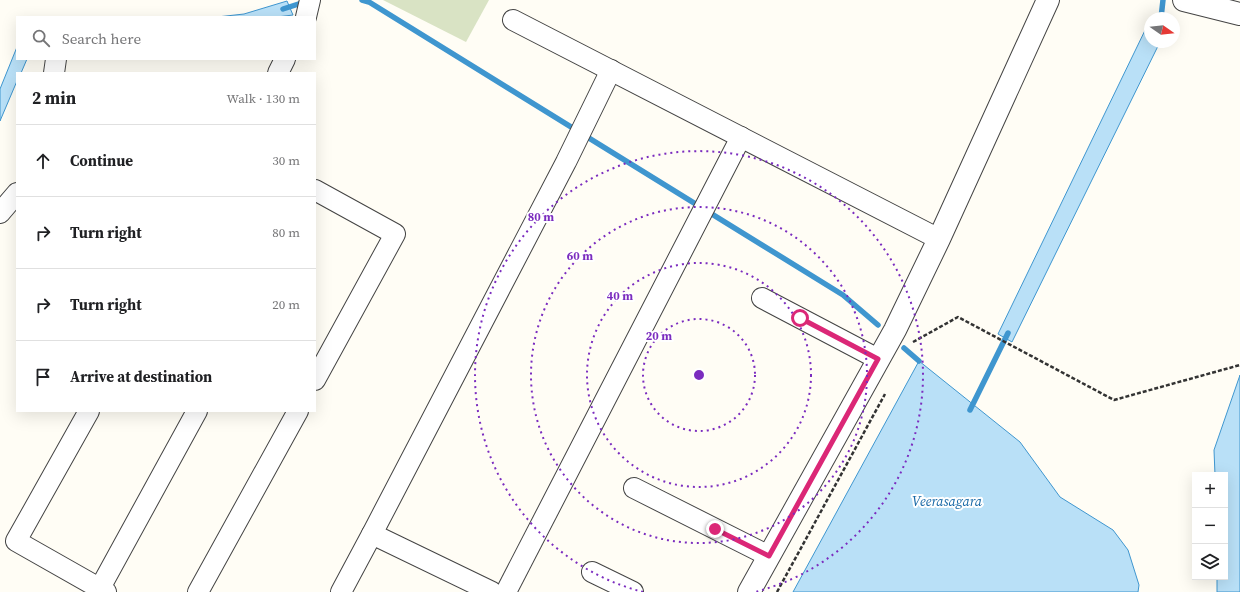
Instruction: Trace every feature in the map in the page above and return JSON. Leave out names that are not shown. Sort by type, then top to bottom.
[{"type":"street","points":[[306,16],[310,0]]},
{"type":"street","points":[[749,592],[878,359],[939,239],[1048,0]]},
{"type":"street","points":[[1184,0],[1211,3],[1240,14]]},
{"type":"street","points":[[513,20],[939,239]]},
{"type":"street","points":[[54,72],[56,60]]},
{"type":"street","points":[[279,72],[285,60]]},
{"type":"street","points":[[341,592],[566,162],[611,70]]},
{"type":"street","points":[[506,592],[741,137]]},
{"type":"street","points":[[316,192],[395,234],[316,378]]},
{"type":"street","points":[[0,213],[16,194]]},
{"type":"street","points":[[762,298],[878,359]]},
{"type":"street","points":[[88,412],[16,541],[103,590],[196,412]]},
{"type":"street","points":[[198,592],[297,412]]},
{"type":"street","points":[[634,488],[769,556]]},
{"type":"street","points":[[372,534],[492,592]]},
{"type":"street","points":[[592,572],[633,592]]},
{"type":"path","points":[[912,344],[914,340],[958,317],[1114,400],[1240,364]]},
{"type":"path","points":[[777,592],[886,392]]},
{"type":"green space","points":[[383,0],[489,0],[466,42]]},
{"type":"water","points":[[287,1],[293,15],[226,16],[244,14]]},
{"type":"water","points":[[1144,32],[1144,48],[1157,48],[1012,342],[998,334]]},
{"type":"water","points":[[16,49],[16,60],[27,60],[21,72],[16,72],[16,83],[0,121],[0,89]]},
{"type":"water","name":"Veerasagara","points":[[919,361],[1020,442],[1060,497],[1113,530],[1128,550],[1139,585],[1138,592],[793,592]]},
{"type":"water","points":[[1240,375],[1240,592],[1217,592],[1217,580],[1228,580],[1228,472],[1215,472],[1214,450]]},
{"type":"waterway","points":[[362,0],[369,2],[843,295],[878,325]]},
{"type":"waterway","points":[[1162,12],[1163,0]]},
{"type":"waterway","points":[[283,9],[305,2]]},
{"type":"waterway","points":[[970,410],[1008,333]]},
{"type":"waterway","points":[[904,348],[919,361]]},
{"type":"route","points":[[715,529],[769,556],[878,359],[800,318]]}]
